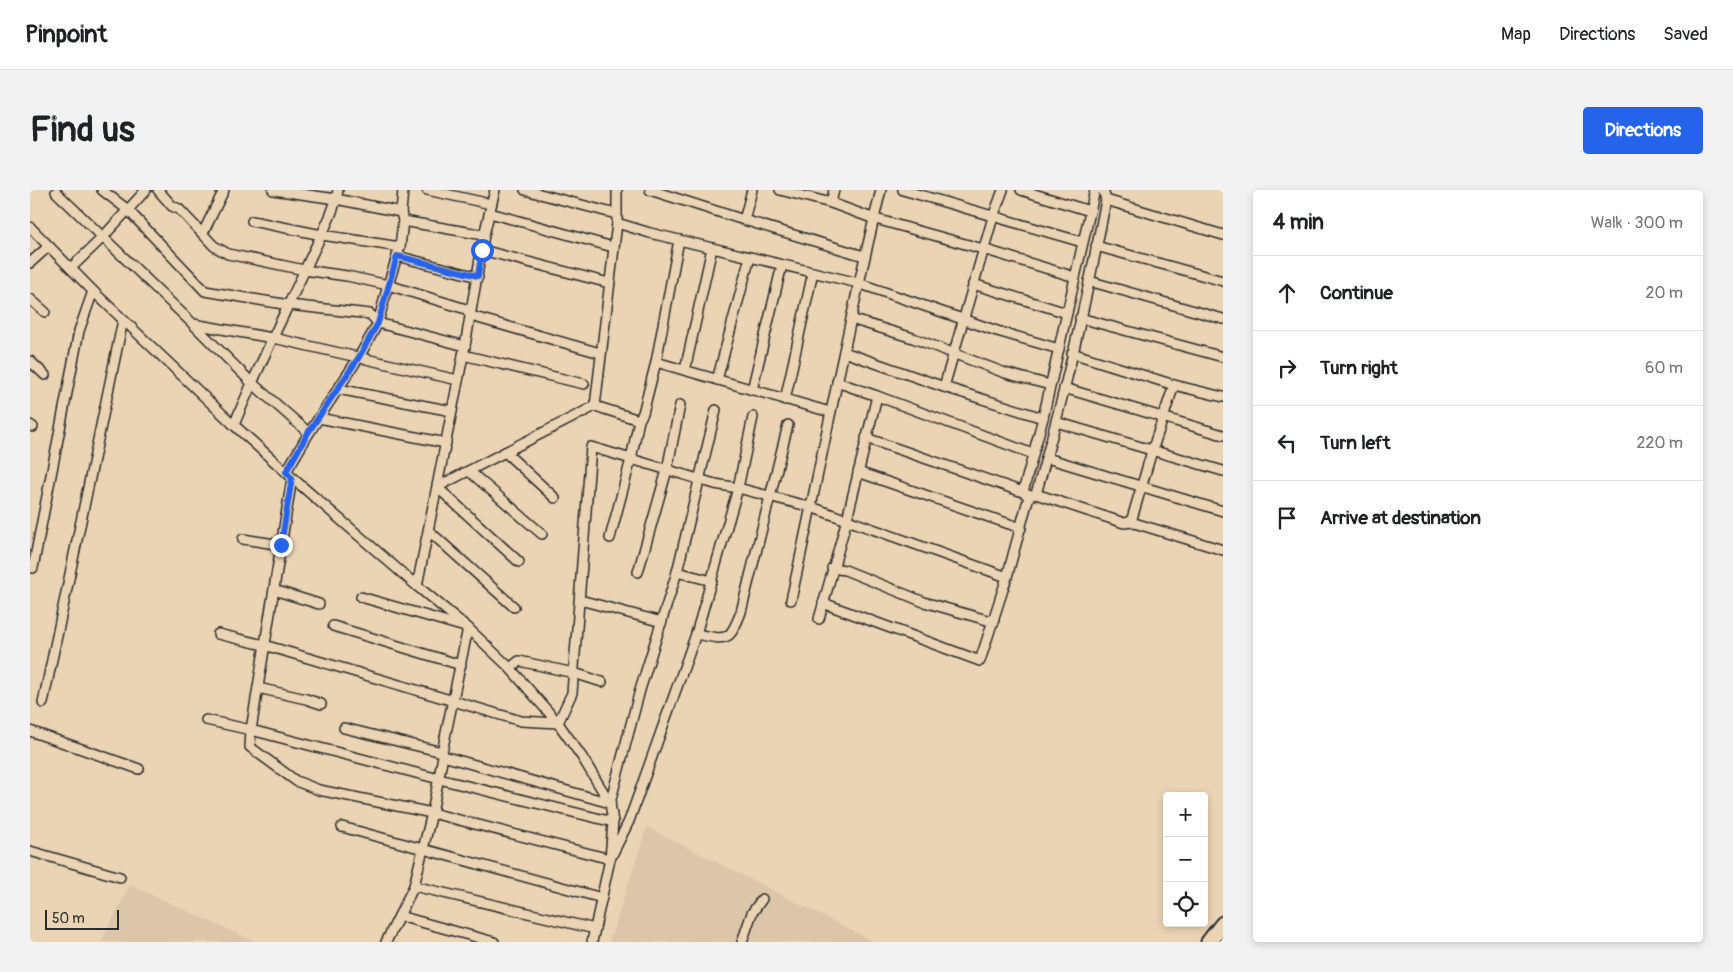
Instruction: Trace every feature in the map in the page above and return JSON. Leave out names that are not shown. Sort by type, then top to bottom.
[{"type":"highway","points":[[1209,942],[1223,924]]},
{"type":"street","points":[[102,190],[128,210],[205,290],[289,305],[370,314],[378,323],[584,384]]},
{"type":"street","points":[[71,268],[102,238],[146,190]]},
{"type":"street","points":[[158,190],[214,246],[228,254],[388,285],[466,309],[471,316],[600,352]]},
{"type":"street","points":[[203,233],[224,190]]},
{"type":"street","points":[[273,190],[337,194],[402,216],[484,235]]},
{"type":"street","points":[[403,190],[399,252],[378,323],[359,357],[308,433],[289,475],[281,545],[264,645],[250,747],[296,781],[319,790],[432,813],[610,859]]},
{"type":"street","points":[[426,190],[613,247]]},
{"type":"street","points":[[417,586],[471,316],[484,235],[495,190]]},
{"type":"street","points":[[525,190],[679,240],[858,283],[997,331],[1059,349]]},
{"type":"street","points":[[595,406],[616,219],[617,190]]},
{"type":"street","points":[[650,190],[864,256]]},
{"type":"street","points":[[744,220],[752,190]]},
{"type":"street","points":[[780,190],[831,203],[874,218],[1075,277]]},
{"type":"street","points":[[831,203],[834,190]]},
{"type":"street","points":[[791,600],[858,283],[881,190]]},
{"type":"street","points":[[903,190],[1082,242]]},
{"type":"street","points":[[944,387],[992,217],[1003,190]]},
{"type":"street","points":[[1021,190],[1090,211]]},
{"type":"street","points":[[823,603],[980,661],[994,622],[1021,528],[1029,494],[1033,454],[1095,190]]},
{"type":"street","points":[[1029,494],[1047,458],[1056,422],[1106,200],[1103,190]]},
{"type":"street","points":[[56,192],[102,238],[128,260],[252,383],[308,433]]},
{"type":"street","points":[[234,425],[304,270],[322,235],[337,194]]},
{"type":"street","points":[[1106,200],[1223,235]]},
{"type":"street","points":[[252,221],[399,252],[478,276]]},
{"type":"street","points":[[30,227],[93,291],[234,425],[289,475],[468,628],[510,668],[558,723],[582,757],[610,803],[613,822],[610,859],[592,942]]},
{"type":"street","points":[[610,538],[631,459],[639,420],[643,413],[656,362],[679,240]]},
{"type":"street","points":[[30,263],[49,246]]},
{"type":"street","points":[[1096,246],[1223,281]]},
{"type":"street","points":[[685,370],[712,248]]},
{"type":"street","points":[[482,250],[609,283]]},
{"type":"street","points":[[717,380],[750,257]]},
{"type":"street","points":[[752,390],[782,265]]},
{"type":"street","points":[[785,400],[813,272]]},
{"type":"street","points":[[1089,281],[1223,320]]},
{"type":"street","points":[[973,284],[1067,313]]},
{"type":"street","points":[[32,568],[80,331],[93,291]]},
{"type":"street","points":[[30,299],[45,312]]},
{"type":"street","points":[[1080,318],[1223,357]]},
{"type":"street","points":[[851,319],[913,338],[1005,373],[1050,385]]},
{"type":"street","points":[[43,702],[123,320]]},
{"type":"street","points":[[193,324],[274,338],[458,380]]},
{"type":"street","points":[[844,352],[944,387],[1042,418]]},
{"type":"street","points":[[1072,353],[1174,385],[1223,397]]},
{"type":"street","points":[[30,361],[45,375]]},
{"type":"street","points":[[656,362],[830,412]]},
{"type":"street","points":[[837,382],[1033,454]]},
{"type":"street","points":[[1131,522],[1174,385]]},
{"type":"street","points":[[1064,388],[1223,435]]},
{"type":"street","points":[[338,389],[452,411]]},
{"type":"street","points":[[819,619],[847,519],[877,396]]},
{"type":"street","points":[[638,572],[667,470],[680,405]]},
{"type":"street","points":[[437,487],[595,406],[639,420]]},
{"type":"street","points":[[610,803],[640,690],[678,572],[716,410]]},
{"type":"street","points":[[610,859],[632,812],[696,634],[738,488],[753,416]]},
{"type":"street","points":[[319,418],[446,443]]},
{"type":"street","points":[[1056,422],[1223,471]]},
{"type":"street","points":[[696,634],[720,639],[733,634],[741,612],[788,425]]},
{"type":"street","points":[[866,438],[1029,494],[1124,523],[1131,522],[1223,550]]},
{"type":"street","points":[[558,723],[572,693],[591,447],[667,470],[701,478],[715,484],[811,507],[1007,577]]},
{"type":"street","points":[[506,452],[555,498]]},
{"type":"street","points":[[1047,458],[1223,511]]},
{"type":"street","points":[[469,471],[542,534]]},
{"type":"street","points":[[858,472],[1021,528]]},
{"type":"street","points":[[437,487],[519,562]]},
{"type":"street","points":[[429,530],[514,607]]},
{"type":"street","points":[[243,538],[281,545]]},
{"type":"street","points":[[832,568],[845,570],[924,602],[994,622]]},
{"type":"street","points":[[678,572],[712,581]]},
{"type":"street","points":[[274,590],[319,604]]},
{"type":"street","points":[[361,597],[468,628]]},
{"type":"street","points":[[580,600],[662,622]]},
{"type":"street","points":[[333,626],[461,665]]},
{"type":"street","points":[[386,942],[414,886],[432,813],[468,628]]},
{"type":"street","points":[[218,634],[264,645],[521,721],[558,723]]},
{"type":"street","points":[[510,668],[519,661],[574,673],[602,682]]},
{"type":"street","points":[[258,688],[321,704]]},
{"type":"street","points":[[206,720],[613,822]]},
{"type":"street","points":[[344,728],[443,754],[610,803]]},
{"type":"street","points":[[30,730],[139,770]]},
{"type":"street","points":[[342,828],[602,898]]},
{"type":"street","points":[[30,851],[120,878]]},
{"type":"street","points":[[414,886],[595,929]]},
{"type":"street","points":[[742,942],[752,913],[762,899]]},
{"type":"street","points":[[399,916],[494,942]]},
{"type":"shaded area","points":[[647,827],[875,942],[609,942]]},
{"type":"shaded area","points":[[130,885],[256,942],[101,942]]},
{"type":"route","points":[[281,545],[292,478],[286,472],[308,433],[359,357],[378,323],[397,256],[478,276],[482,250]]}]
